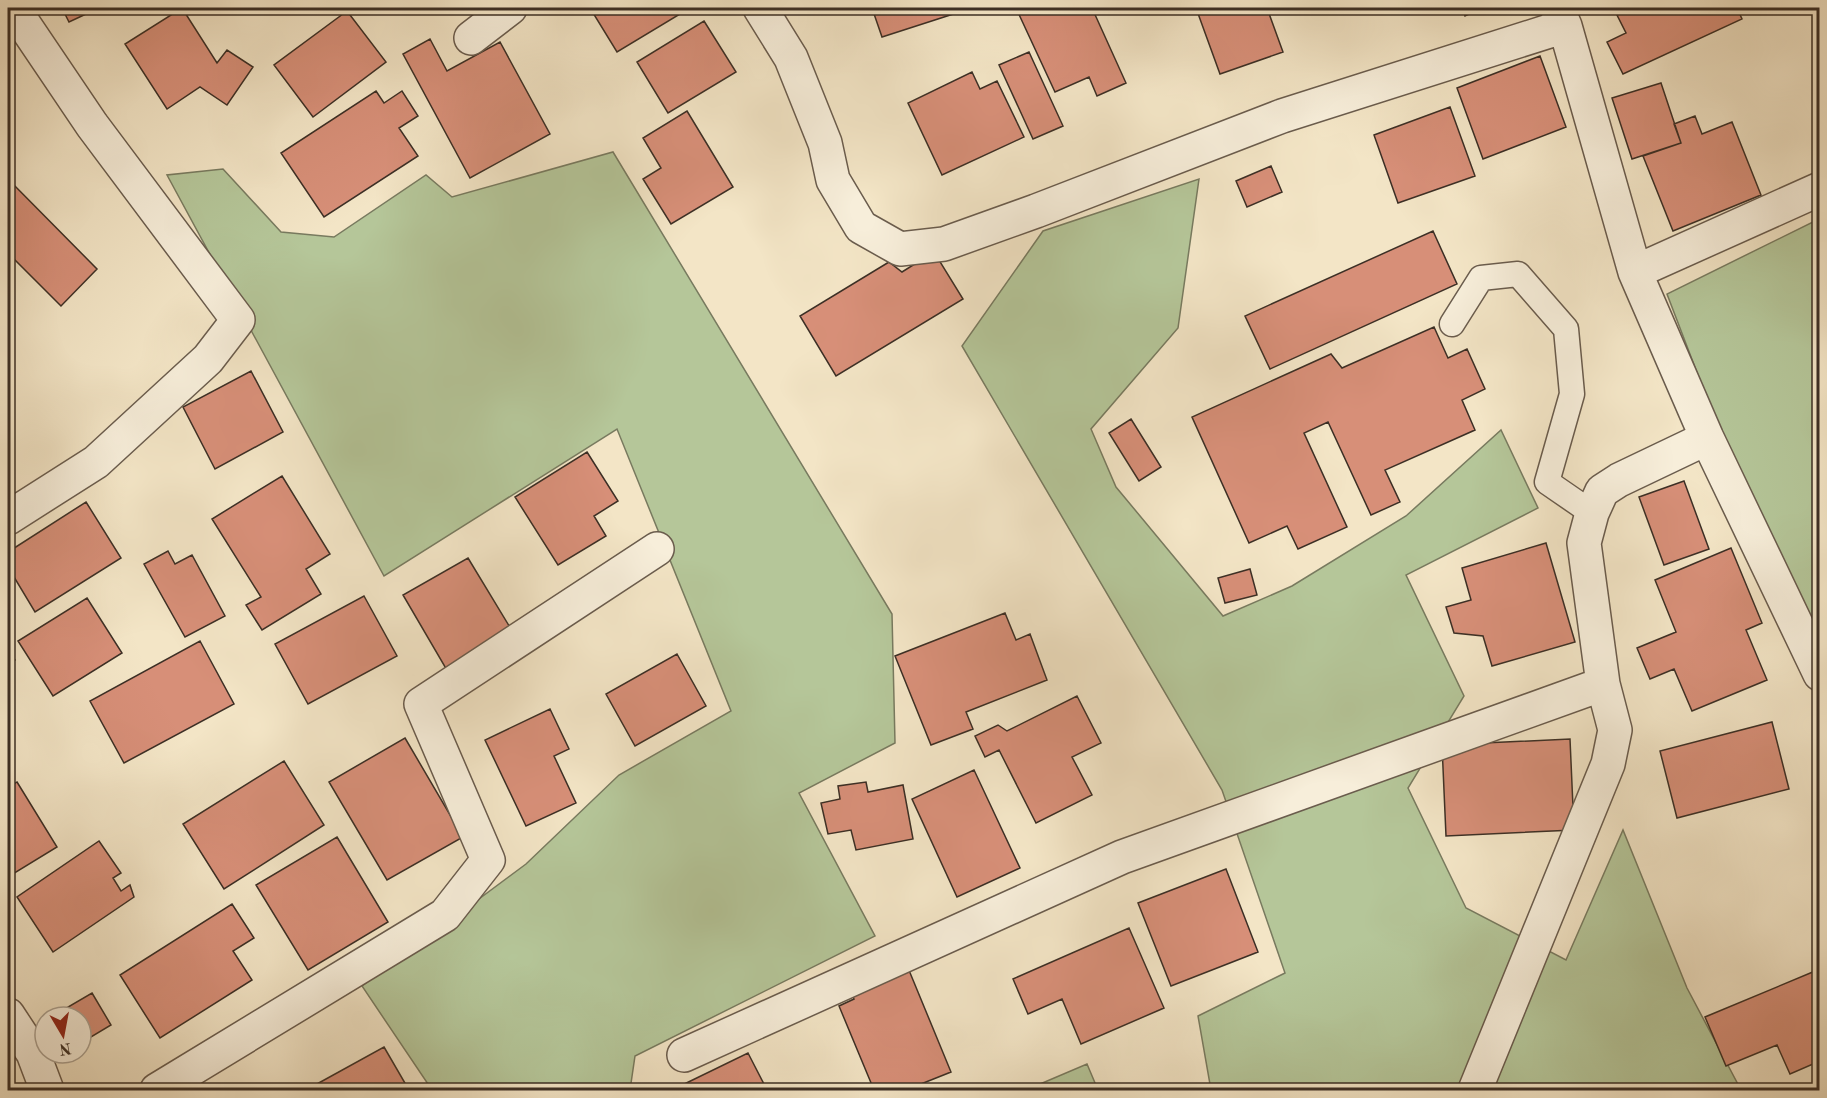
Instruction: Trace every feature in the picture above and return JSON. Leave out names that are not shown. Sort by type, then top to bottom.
[{"type":"street","points":[[8,518],[96,462],[208,359],[238,320],[92,125],[13,8]]},
{"type":"street","points":[[471,38],[510,8]]},
{"type":"street","points":[[760,8],[791,58],[825,143],[833,180],[861,226],[900,249],[944,244],[1282,116],[1561,17],[1635,272],[1707,438],[1820,675]]},
{"type":"street","points":[[1635,272],[1820,189]]},
{"type":"street","points":[[1475,1090],[1608,764],[1615,730],[1603,684],[1584,543],[1592,513],[1602,491],[1619,480],[1707,438]]},
{"type":"street","points":[[158,1090],[446,915],[488,860],[421,704],[657,549]]},
{"type":"street","points":[[684,1055],[1122,857],[1603,684]]},
{"type":"street","points":[[8,1015],[33,1053],[47,1090]]},
{"type":"lane","points":[[1452,324],[1481,278],[1518,274],[1566,329],[1572,394],[1547,482],[1592,513]]},
{"type":"green space","points":[[613,152],[892,614],[895,743],[799,793],[875,936],[635,1056],[630,1090],[432,1090],[362,986],[526,864],[619,775],[731,711],[617,429],[384,576],[167,175],[223,169],[281,232],[334,237],[426,175],[452,197]]},
{"type":"green space","points":[[1199,179],[1178,328],[1091,429],[1116,487],[1223,616],[1292,586],[1406,516],[1501,430],[1538,508],[1406,575],[1464,696],[1408,788],[1466,908],[1566,960],[1623,830],[1687,988],[1741,1090],[1211,1090],[1198,1016],[1285,973],[1222,790],[962,346],[1043,231]]},
{"type":"green space","points":[[1819,219],[1819,642],[1722,438],[1667,294]]},
{"type":"green space","points":[[1087,1064],[1098,1090],[1026,1090]]},
{"type":"building","points":[[62,8],[99,8],[69,22]]},
{"type":"building","points":[[182,8],[217,63],[227,50],[253,67],[227,105],[200,87],[167,109],[125,44]]},
{"type":"building","points":[[590,8],[690,8],[617,52]]},
{"type":"building","points":[[872,8],[972,8],[882,37]]},
{"type":"building","points":[[1016,8],[1092,8],[1126,83],[1097,96],[1089,77],[1055,92]]},
{"type":"building","points":[[1196,8],[1267,8],[1283,52],[1220,74]]},
{"type":"building","points":[[1463,8],[1482,8],[1465,16]]},
{"type":"building","points":[[1632,8],[1737,8],[1742,19],[1623,74],[1607,42],[1626,33],[1617,15]]},
{"type":"building","points":[[347,11],[386,62],[313,117],[274,65]]},
{"type":"building","points":[[704,21],[736,72],[668,113],[637,62]]},
{"type":"building","points":[[430,39],[447,71],[500,42],[550,134],[470,178],[403,54]]},
{"type":"building","points":[[1029,52],[1063,126],[1033,139],[999,65]]},
{"type":"building","points":[[1540,56],[1566,127],[1483,159],[1457,88]]},
{"type":"building","points":[[972,72],[980,89],[997,81],[1024,137],[942,175],[908,103]]},
{"type":"building","points":[[1661,83],[1681,143],[1632,159],[1612,98]]},
{"type":"building","points":[[376,91],[384,103],[402,91],[418,116],[399,128],[418,156],[324,217],[281,153]]},
{"type":"building","points":[[1450,107],[1475,176],[1398,203],[1374,135]]},
{"type":"building","points":[[687,111],[733,187],[671,224],[643,179],[661,168],[643,138]]},
{"type":"building","points":[[1695,116],[1702,134],[1732,122],[1761,195],[1673,231],[1643,156],[1681,143],[1674,124]]},
{"type":"building","points":[[1271,166],[1282,192],[1247,207],[1236,181]]},
{"type":"building","points":[[8,179],[97,269],[61,306],[8,253]]},
{"type":"building","points":[[1433,231],[1457,284],[1270,369],[1245,316]]},
{"type":"building","points":[[934,252],[963,299],[836,376],[800,316],[889,262],[902,272]]},
{"type":"building","points":[[1434,327],[1448,358],[1467,349],[1485,389],[1462,400],[1475,430],[1385,470],[1400,502],[1371,515],[1328,422],[1304,433],[1347,527],[1298,549],[1287,526],[1249,543],[1192,417],[1331,354],[1342,368]]},
{"type":"building","points":[[251,371],[283,432],[215,469],[183,407]]},
{"type":"building","points":[[1131,419],[1161,467],[1139,481],[1109,433]]},
{"type":"building","points":[[587,452],[618,501],[594,516],[606,536],[558,565],[515,497]]},
{"type":"building","points":[[282,476],[330,554],[306,569],[321,594],[262,630],[246,605],[261,597],[212,519]]},
{"type":"building","points":[[1684,481],[1709,549],[1664,565],[1639,497]]},
{"type":"building","points":[[86,502],[121,558],[35,612],[8,567],[8,552]]},
{"type":"building","points":[[1546,543],[1575,642],[1492,666],[1483,636],[1454,633],[1446,607],[1471,600],[1462,568]]},
{"type":"building","points":[[1731,548],[1762,623],[1746,630],[1767,680],[1692,711],[1674,669],[1650,679],[1637,648],[1676,632],[1655,580]]},
{"type":"building","points":[[168,551],[175,564],[192,555],[225,616],[185,637],[144,564]]},
{"type":"building","points":[[468,558],[514,634],[448,672],[403,595]]},
{"type":"building","points":[[1250,569],[1257,595],[1225,603],[1218,578]]},
{"type":"building","points":[[364,596],[397,656],[308,704],[275,644]]},
{"type":"building","points":[[87,598],[122,653],[53,696],[18,641]]},
{"type":"building","points":[[1005,613],[1016,640],[1030,634],[1047,680],[966,712],[973,729],[931,745],[895,656]]},
{"type":"building","points":[[200,641],[234,704],[124,763],[90,701]]},
{"type":"building","points":[[8,648],[15,660],[8,664]]},
{"type":"building","points":[[677,654],[706,706],[635,746],[606,694]]},
{"type":"building","points":[[1077,696],[1101,743],[1072,757],[1092,795],[1036,823],[999,750],[985,757],[975,736],[998,725],[1007,731]]},
{"type":"building","points":[[550,709],[569,749],[554,756],[576,803],[526,826],[485,740]]},
{"type":"building","points":[[1772,722],[1789,789],[1677,818],[1660,751]]},
{"type":"building","points":[[405,738],[463,837],[387,880],[329,782]]},
{"type":"building","points":[[1570,739],[1574,830],[1446,836],[1442,745]]},
{"type":"building","points":[[284,761],[324,825],[224,889],[183,824]]},
{"type":"building","points":[[974,770],[1020,868],[957,897],[912,799]]},
{"type":"building","points":[[17,782],[57,847],[8,877],[8,788]]},
{"type":"building","points":[[866,782],[868,792],[903,785],[913,839],[856,850],[851,830],[828,834],[821,803],[840,799],[838,786]]},
{"type":"building","points":[[337,837],[388,922],[308,970],[256,885]]},
{"type":"building","points":[[99,841],[121,873],[113,878],[121,891],[130,885],[134,897],[53,952],[17,897]]},
{"type":"building","points":[[1226,869],[1258,952],[1171,986],[1138,903]]},
{"type":"building","points":[[232,904],[254,938],[233,951],[252,980],[160,1038],[120,975]]},
{"type":"building","points":[[1129,928],[1164,1008],[1081,1044],[1062,999],[1028,1014],[1013,979]]},
{"type":"building","points":[[906,963],[951,1072],[906,1090],[874,1090],[839,1006],[854,999],[849,987]]},
{"type":"building","points":[[1820,969],[1820,1061],[1790,1074],[1777,1045],[1726,1066],[1705,1017]]},
{"type":"building","points":[[92,993],[111,1025],[93,1036],[93,1005],[72,1005]]},
{"type":"building","points":[[384,1047],[409,1090],[306,1090]]},
{"type":"building","points":[[748,1053],[767,1090],[672,1090]]},
{"type":"building","points":[[202,1082],[206,1090],[186,1090]]}]
